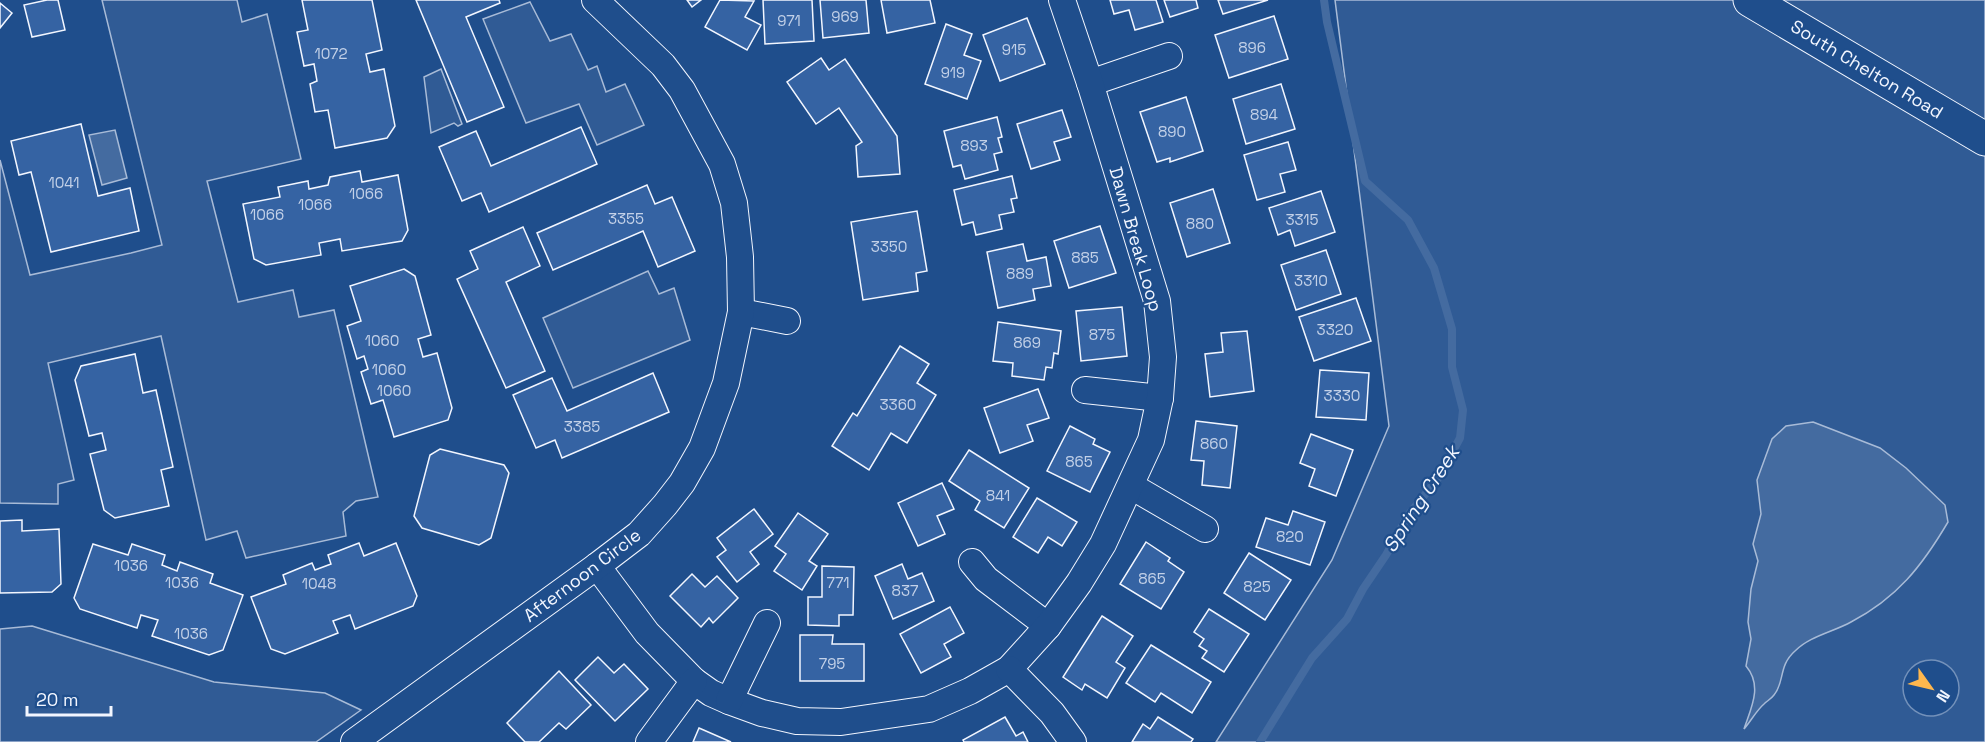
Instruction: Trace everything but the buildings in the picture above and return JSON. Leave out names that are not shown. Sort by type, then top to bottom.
[{"type":"main road","name":"South Chelton Road","points":[[1750,0],[1985,139]]},
{"type":"street","name":"Afternoon Circle","points":[[354,742],[639,534],[665,506],[702,448],[726,383],[741,312],[740,257],[734,203],[722,164],[682,90],[663,65],[595,0]]},
{"type":"street","name":"Dawn Break Loop","points":[[597,566],[647,633],[694,681],[711,693],[762,713],[841,732],[929,709],[970,691],[1009,669],[1048,626],[1103,544],[1151,440],[1160,398],[1163,357],[1157,302],[1090,83],[1062,0]]},
{"type":"street","points":[[1090,83],[1169,57]]},
{"type":"street","points":[[741,312],[787,321]]},
{"type":"street","points":[[1085,390],[1160,398]]},
{"type":"street","points":[[1131,486],[1205,529]]},
{"type":"street","points":[[972,562],[986,579],[1048,626]]},
{"type":"street","points":[[729,701],[767,623]]},
{"type":"street","points":[[1009,669],[1052,713],[1073,742]]},
{"type":"street","points":[[649,742],[694,681]]},
{"type":"shaded area","points":[[102,0],[237,0],[242,22],[267,14],[301,159],[207,181],[238,302],[293,290],[299,317],[334,310],[378,497],[356,501],[343,512],[346,536],[246,558],[237,531],[206,540],[161,336],[48,363],[74,480],[58,484],[58,504],[0,503],[0,160],[30,275],[162,245]]},
{"type":"shaded area","points":[[1335,0],[1985,0],[1985,742],[1216,742],[1332,560],[1389,426]]},
{"type":"shaded area","points":[[530,2],[550,41],[571,34],[588,70],[597,66],[606,92],[625,84],[644,125],[597,145],[579,104],[526,123],[483,19]]},
{"type":"shaded area","points":[[441,69],[462,124],[458,126],[454,123],[431,133],[424,77]]},
{"type":"shaded area","points":[[115,130],[127,178],[102,185],[89,135]]},
{"type":"shaded area","points":[[648,271],[659,294],[674,288],[690,340],[573,388],[543,318]]},
{"type":"shaded area","points":[[1813,422],[1880,448],[1906,468],[1945,505],[1948,522],[1918,567],[1882,602],[1844,626],[1808,642],[1795,651],[1786,662],[1777,690],[1744,729],[1755,689],[1754,681],[1746,666],[1751,639],[1748,622],[1751,589],[1758,561],[1753,544],[1761,514],[1757,480],[1772,439],[1786,426]]},
{"type":"shaded area","points":[[32,626],[214,682],[325,693],[361,710],[316,742],[0,742],[0,629]]},
{"type":"waterway","name":"Spring Creek","points":[[1260,742],[1312,658],[1347,619],[1409,514],[1437,480],[1460,438],[1463,410],[1452,367],[1452,329],[1434,268],[1408,220],[1365,181],[1327,22],[1324,0]]}]
